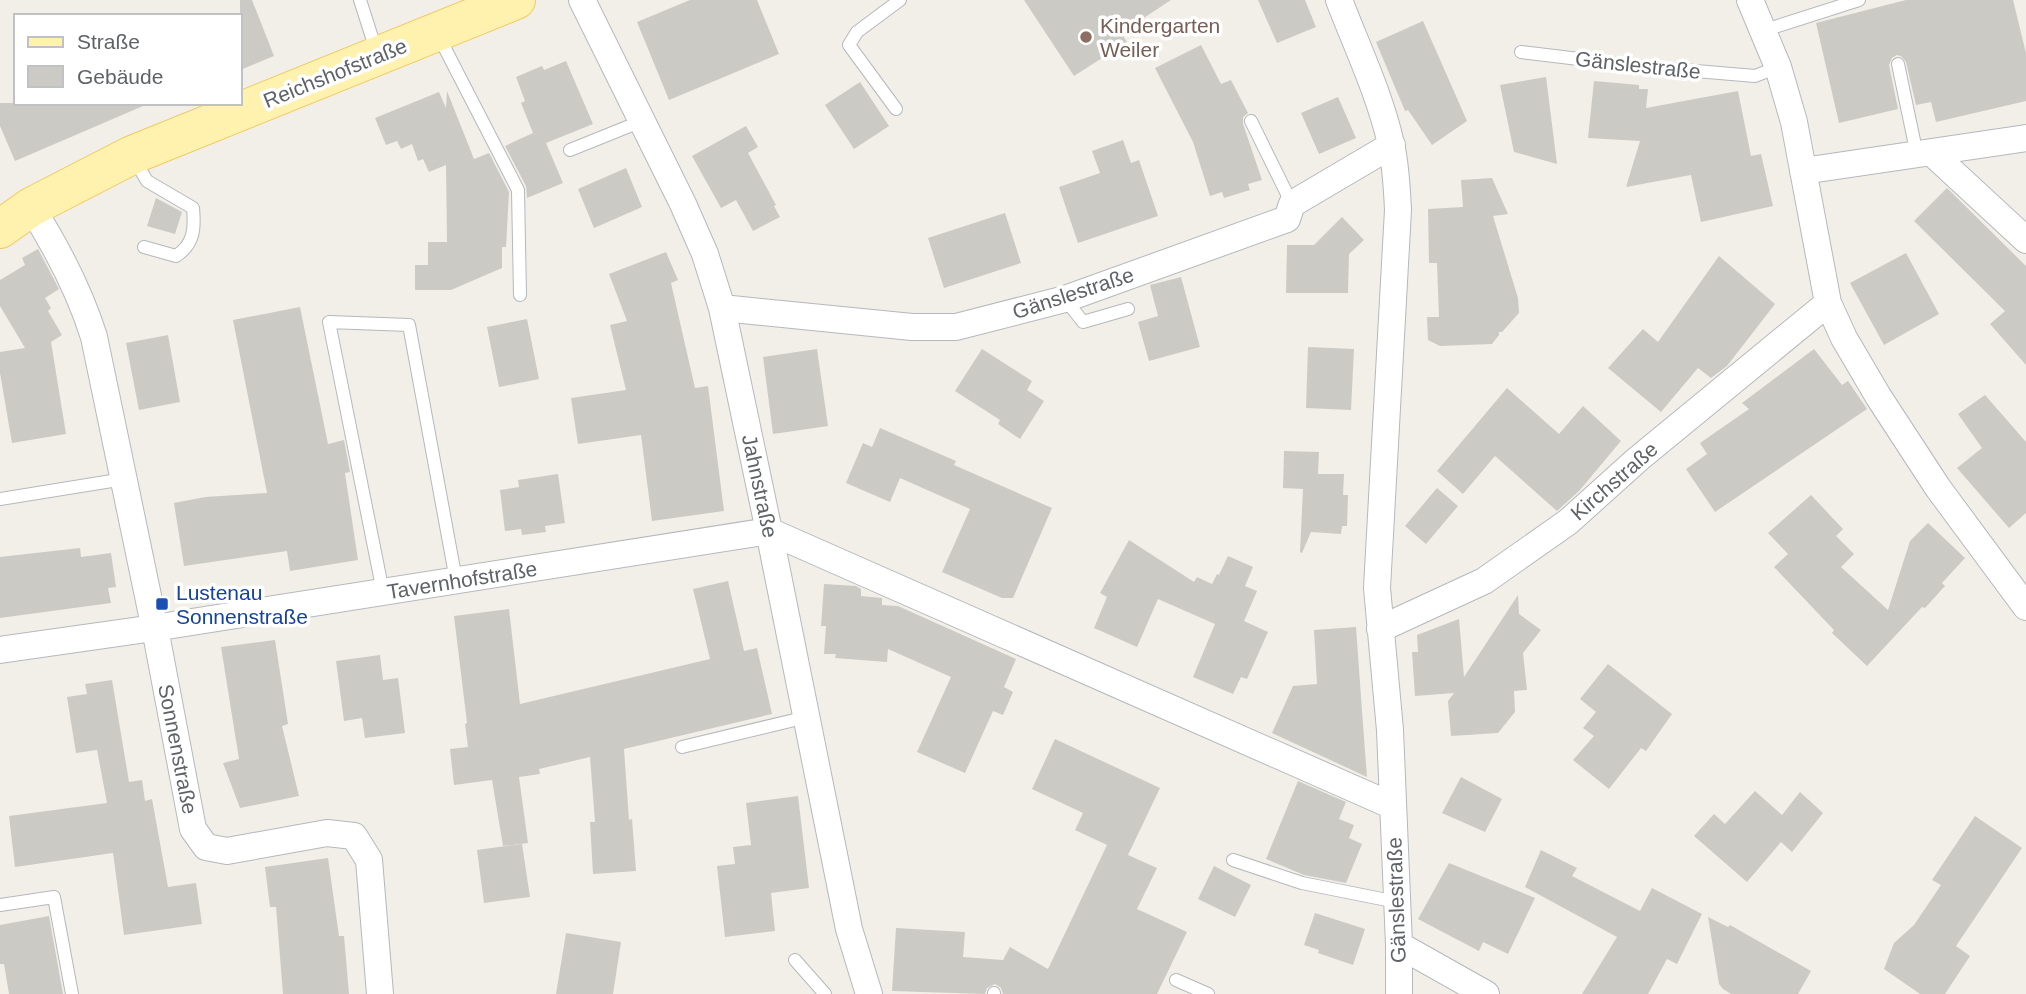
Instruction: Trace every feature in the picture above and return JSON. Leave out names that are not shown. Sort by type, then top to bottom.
[{"type":"main road","name":"Reichshofstraße","points":[[9,219],[132,155],[516,0]]},
{"type":"street","name":"Jahnstraße","points":[[582,0],[705,254],[722,308],[849,929],[869,994]]},
{"type":"street","name":"Gänslestraße","points":[[1339,0],[1380,104],[1392,145],[1398,210],[1377,588],[1390,730],[1399,994]]},
{"type":"street","points":[[1750,0],[1762,31],[1766,71],[1794,122],[1828,303],[1844,338],[1878,397],[1938,488],[2026,607]]},
{"type":"street","points":[[1803,171],[2026,138]]},
{"type":"street","name":"Gänslestraße","points":[[722,308],[912,327],[956,327],[1065,299],[1287,219],[1292,204],[1392,145]]},
{"type":"street","points":[[1925,154],[2026,240]]},
{"type":"street","points":[[9,219],[60,254],[83,300],[94,337],[155,628]]},
{"type":"street","name":"Kirchstraße","points":[[1380,629],[1484,581],[1568,522],[1638,459],[1828,303]]},
{"type":"street","name":"Gänslestraße","points":[[769,531],[1393,806]]},
{"type":"street","name":"Tavernhofstraße","points":[[0,650],[769,531]]},
{"type":"street","name":"Sonnenstraße","points":[[155,628],[193,829],[206,847],[227,851],[327,833],[354,836],[369,860],[380,994]]},
{"type":"street","points":[[1399,945],[1486,994]]},
{"type":"lane","points":[[360,0],[377,56]]},
{"type":"lane","points":[[896,108],[849,45],[857,32],[900,0]]},
{"type":"lane","points":[[1762,31],[1859,0]]},
{"type":"lane","points":[[436,32],[518,190],[520,295]]},
{"type":"lane","name":"Gänslestraße","points":[[1521,52],[1637,66],[1766,71]]},
{"type":"lane","points":[[1898,64],[1925,154]]},
{"type":"lane","points":[[570,150],[642,121]]},
{"type":"lane","points":[[1251,121],[1292,204]]},
{"type":"lane","points":[[132,155],[147,181],[194,208],[195,227],[186,249],[176,256],[144,247]]},
{"type":"lane","points":[[1065,299],[1083,322],[1128,309]]},
{"type":"lane","points":[[383,592],[329,322],[409,325],[456,580]]},
{"type":"lane","points":[[0,499],[124,479]]},
{"type":"lane","points":[[682,747],[807,717]]},
{"type":"lane","points":[[1233,860],[1302,883],[1397,902]]},
{"type":"lane","points":[[0,905],[54,897],[72,994]]},
{"type":"lane","points":[[795,960],[825,994]]},
{"type":"lane","points":[[1176,980],[1208,994]]},
{"type":"building","points":[[240,0],[252,0],[274,56],[242,69],[242,14]]},
{"type":"building","points":[[690,0],[757,0],[779,54],[669,100],[637,22]]},
{"type":"building","name":"Kindergarten Weiler","points":[[1024,0],[1171,0],[1121,33],[1127,42],[1074,76]]},
{"type":"building","points":[[1258,0],[1305,0],[1316,27],[1277,43]]},
{"type":"building","points":[[1906,0],[2013,0],[2026,53],[2026,101],[1936,122],[1931,102],[1916,105],[1906,62],[1897,55],[1889,65],[1898,109],[1839,123],[1816,23]]},
{"type":"building","points":[[1423,21],[1467,121],[1432,145],[1408,110],[1405,111],[1376,42]]},
{"type":"building","points":[[1201,45],[1221,84],[1231,80],[1248,113],[1243,117],[1243,124],[1262,180],[1248,184],[1250,190],[1224,198],[1222,192],[1210,196],[1193,142],[1155,68]]},
{"type":"building","points":[[566,61],[593,124],[546,143],[563,183],[527,198],[526,186],[505,146],[533,133],[521,103],[525,101],[516,77],[542,66],[544,70]]},
{"type":"building","points":[[1546,77],[1557,164],[1514,152],[1500,85]]},
{"type":"building","points":[[1594,81],[1639,85],[1639,89],[1648,89],[1646,108],[1738,91],[1751,156],[1761,154],[1773,206],[1701,222],[1691,175],[1626,187],[1640,141],[1588,138]]},
{"type":"building","points":[[860,82],[889,126],[854,149],[825,105]]},
{"type":"building","points":[[447,91],[474,159],[489,153],[509,192],[506,247],[502,247],[502,268],[451,290],[415,290],[415,265],[428,265],[428,242],[447,242],[446,165],[429,172],[423,159],[418,161],[412,144],[401,149],[397,141],[386,145],[375,118],[439,92],[446,108]]},
{"type":"building","points":[[1338,97],[1356,138],[1319,154],[1301,113]]},
{"type":"building","points":[[0,103],[145,105],[15,161],[0,126]]},
{"type":"building","points":[[746,126],[758,147],[748,153],[780,217],[753,231],[736,200],[721,208],[692,156]]},
{"type":"building","points":[[1123,140],[1131,163],[1139,160],[1158,216],[1078,243],[1059,187],[1100,173],[1092,151]]},
{"type":"building","points":[[626,168],[642,207],[594,228],[578,189]]},
{"type":"building","points":[[1492,178],[1508,214],[1493,216],[1518,298],[1519,313],[1499,332],[1492,344],[1440,346],[1428,340],[1427,317],[1439,317],[1437,263],[1429,263],[1428,209],[1463,207],[1461,180]]},
{"type":"building","points":[[1947,188],[2026,266],[2026,365],[1990,324],[2005,311],[1914,221]]},
{"type":"building","points":[[156,198],[182,212],[175,234],[147,226]]},
{"type":"building","points":[[1005,213],[1021,263],[944,288],[928,238]]},
{"type":"building","points":[[1342,217],[1364,240],[1349,254],[1348,293],[1286,293],[1287,245],[1314,245]]},
{"type":"building","points":[[38,249],[59,289],[45,298],[51,308],[48,311],[62,335],[51,342],[66,434],[12,443],[0,373],[0,352],[25,348],[0,306],[0,280],[25,265],[22,258]]},
{"type":"building","points":[[666,252],[678,280],[671,283],[695,388],[708,386],[724,511],[652,521],[641,435],[578,444],[571,398],[626,390],[610,325],[627,321],[609,274]]},
{"type":"building","points":[[1906,253],[1939,314],[1884,345],[1850,283]]},
{"type":"building","points":[[1719,256],[1775,304],[1727,366],[1711,378],[1698,368],[1661,412],[1608,368],[1643,329],[1658,342]]},
{"type":"building","points":[[1181,277],[1200,347],[1149,361],[1138,322],[1158,316],[1150,285]]},
{"type":"building","points":[[300,307],[328,444],[344,440],[350,472],[345,473],[358,560],[290,571],[287,551],[184,566],[174,503],[205,497],[267,493],[233,320]]},
{"type":"building","points":[[527,319],[539,379],[499,387],[487,327]]},
{"type":"building","points":[[168,335],[180,402],[139,410],[126,343]]},
{"type":"building","points":[[1308,347],[1354,349],[1351,410],[1306,408]]},
{"type":"building","points":[[817,349],[828,426],[773,434],[763,357]]},
{"type":"building","points":[[982,349],[1032,381],[1027,390],[1044,401],[1020,439],[998,424],[1000,420],[955,391]]},
{"type":"building","points":[[1814,349],[1842,385],[1848,381],[1867,409],[1715,512],[1686,469],[1707,454],[1700,443],[1749,409],[1742,403]]},
{"type":"building","points":[[1507,388],[1559,434],[1583,406],[1621,441],[1579,491],[1557,511],[1495,456],[1463,494],[1437,471]]},
{"type":"building","points":[[1985,395],[2026,442],[2026,513],[2009,528],[1957,468],[1982,448],[1958,414]]},
{"type":"building","points":[[880,428],[956,461],[954,465],[1052,508],[1013,598],[1002,598],[942,572],[970,509],[900,478],[890,502],[846,483],[863,443],[872,447]]},
{"type":"building","points":[[1284,451],[1319,452],[1318,474],[1344,474],[1343,495],[1348,495],[1347,526],[1342,526],[1341,534],[1311,532],[1302,553],[1303,489],[1283,488]]},
{"type":"building","points":[[558,474],[565,523],[545,526],[546,532],[522,535],[521,529],[505,531],[500,490],[519,487],[518,480]]},
{"type":"building","points":[[1437,488],[1458,506],[1426,544],[1405,526]]},
{"type":"building","points":[[1811,495],[1843,529],[1836,536],[1854,554],[1841,567],[1888,610],[1910,541],[1928,523],[1965,558],[1942,583],[1945,586],[1867,666],[1832,633],[1834,630],[1774,567],[1788,554],[1768,533]]},
{"type":"building","points":[[1129,540],[1194,582],[1197,577],[1212,584],[1228,556],[1253,567],[1245,586],[1257,591],[1244,621],[1268,632],[1247,679],[1241,677],[1233,694],[1193,677],[1215,624],[1158,599],[1137,647],[1094,628],[1107,597],[1100,593]]},
{"type":"building","points":[[80,548],[81,557],[111,553],[116,587],[108,588],[111,603],[0,618],[0,557]]},
{"type":"building","points":[[728,581],[744,651],[757,648],[772,714],[624,749],[636,871],[593,874],[590,822],[595,822],[590,757],[539,769],[540,774],[519,777],[528,843],[503,846],[492,780],[454,785],[450,749],[468,747],[454,616],[509,609],[520,704],[710,659],[693,589]]},
{"type":"building","points":[[824,584],[856,586],[861,589],[861,596],[882,598],[882,605],[898,606],[1016,659],[1004,687],[1013,692],[1003,715],[993,711],[965,773],[917,752],[951,677],[888,649],[887,662],[835,658],[836,654],[824,654],[826,626],[821,626]]},
{"type":"building","points":[[1518,595],[1519,614],[1541,630],[1523,653],[1527,690],[1514,691],[1515,712],[1498,733],[1451,736],[1448,701],[1454,693],[1415,696],[1412,652],[1418,652],[1417,635],[1459,619],[1464,677]]},
{"type":"building","points":[[1356,627],[1367,777],[1272,733],[1293,686],[1317,684],[1314,630]]},
{"type":"building","points":[[275,640],[288,724],[282,726],[299,796],[240,808],[223,763],[239,759],[221,647]]},
{"type":"building","points":[[380,655],[383,680],[398,678],[405,733],[365,738],[362,718],[344,721],[336,661]]},
{"type":"building","points":[[1608,664],[1672,714],[1646,751],[1641,748],[1609,789],[1573,760],[1594,736],[1583,728],[1596,712],[1580,699]]},
{"type":"building","points":[[112,680],[129,782],[142,780],[145,801],[152,799],[168,887],[196,883],[202,924],[124,935],[113,853],[15,867],[9,816],[107,803],[97,750],[76,753],[67,697],[87,694],[85,684]]},
{"type":"building","points":[[1055,739],[1160,788],[1128,855],[1157,868],[1137,909],[1187,932],[1157,994],[1003,994],[1001,988],[995,984],[987,988],[985,994],[892,991],[896,928],[965,932],[963,957],[1003,960],[1010,947],[1048,969],[1107,845],[1075,830],[1083,813],[1032,789]]},
{"type":"building","points":[[1461,777],[1502,799],[1485,832],[1442,813]]},
{"type":"building","points":[[1298,781],[1346,802],[1339,819],[1354,825],[1349,838],[1362,844],[1346,883],[1304,875],[1266,859]]},
{"type":"building","points":[[1755,791],[1782,815],[1800,792],[1823,813],[1792,852],[1781,842],[1747,882],[1694,836],[1714,814],[1725,824]]},
{"type":"building","points":[[798,796],[809,888],[771,893],[775,931],[725,937],[717,866],[735,864],[733,847],[751,845],[746,803]]},
{"type":"building","points":[[1975,816],[2022,848],[1956,946],[1970,956],[1945,994],[1920,994],[1884,969],[1894,943],[1914,925],[1941,885],[1932,880]]},
{"type":"building","points":[[522,844],[530,897],[484,903],[477,850]]},
{"type":"building","points":[[1541,850],[1577,868],[1572,876],[1640,911],[1652,888],[1702,914],[1677,964],[1667,959],[1648,994],[1582,994],[1617,937],[1525,887]]},
{"type":"building","points":[[328,858],[339,936],[344,936],[349,994],[283,994],[276,907],[270,907],[265,867]]},
{"type":"building","points":[[1449,863],[1535,898],[1508,954],[1483,942],[1479,951],[1418,919]]},
{"type":"building","points":[[1214,866],[1251,885],[1235,917],[1198,899]]},
{"type":"building","points":[[1315,913],[1365,929],[1353,965],[1318,953],[1319,950],[1304,945]]},
{"type":"building","points":[[49,916],[63,994],[9,994],[4,964],[0,964],[0,925]]},
{"type":"building","points":[[1708,917],[1728,927],[1730,925],[1811,971],[1798,994],[1731,994],[1723,989],[1719,984]]},
{"type":"building","points":[[566,933],[621,942],[613,994],[556,994]]},
{"type":"place","name":"Kindergarten Weiler","points":[[1086,37]]},
{"type":"place","name":"Lustenau Sonnenstraße","points":[[162,604]]}]
